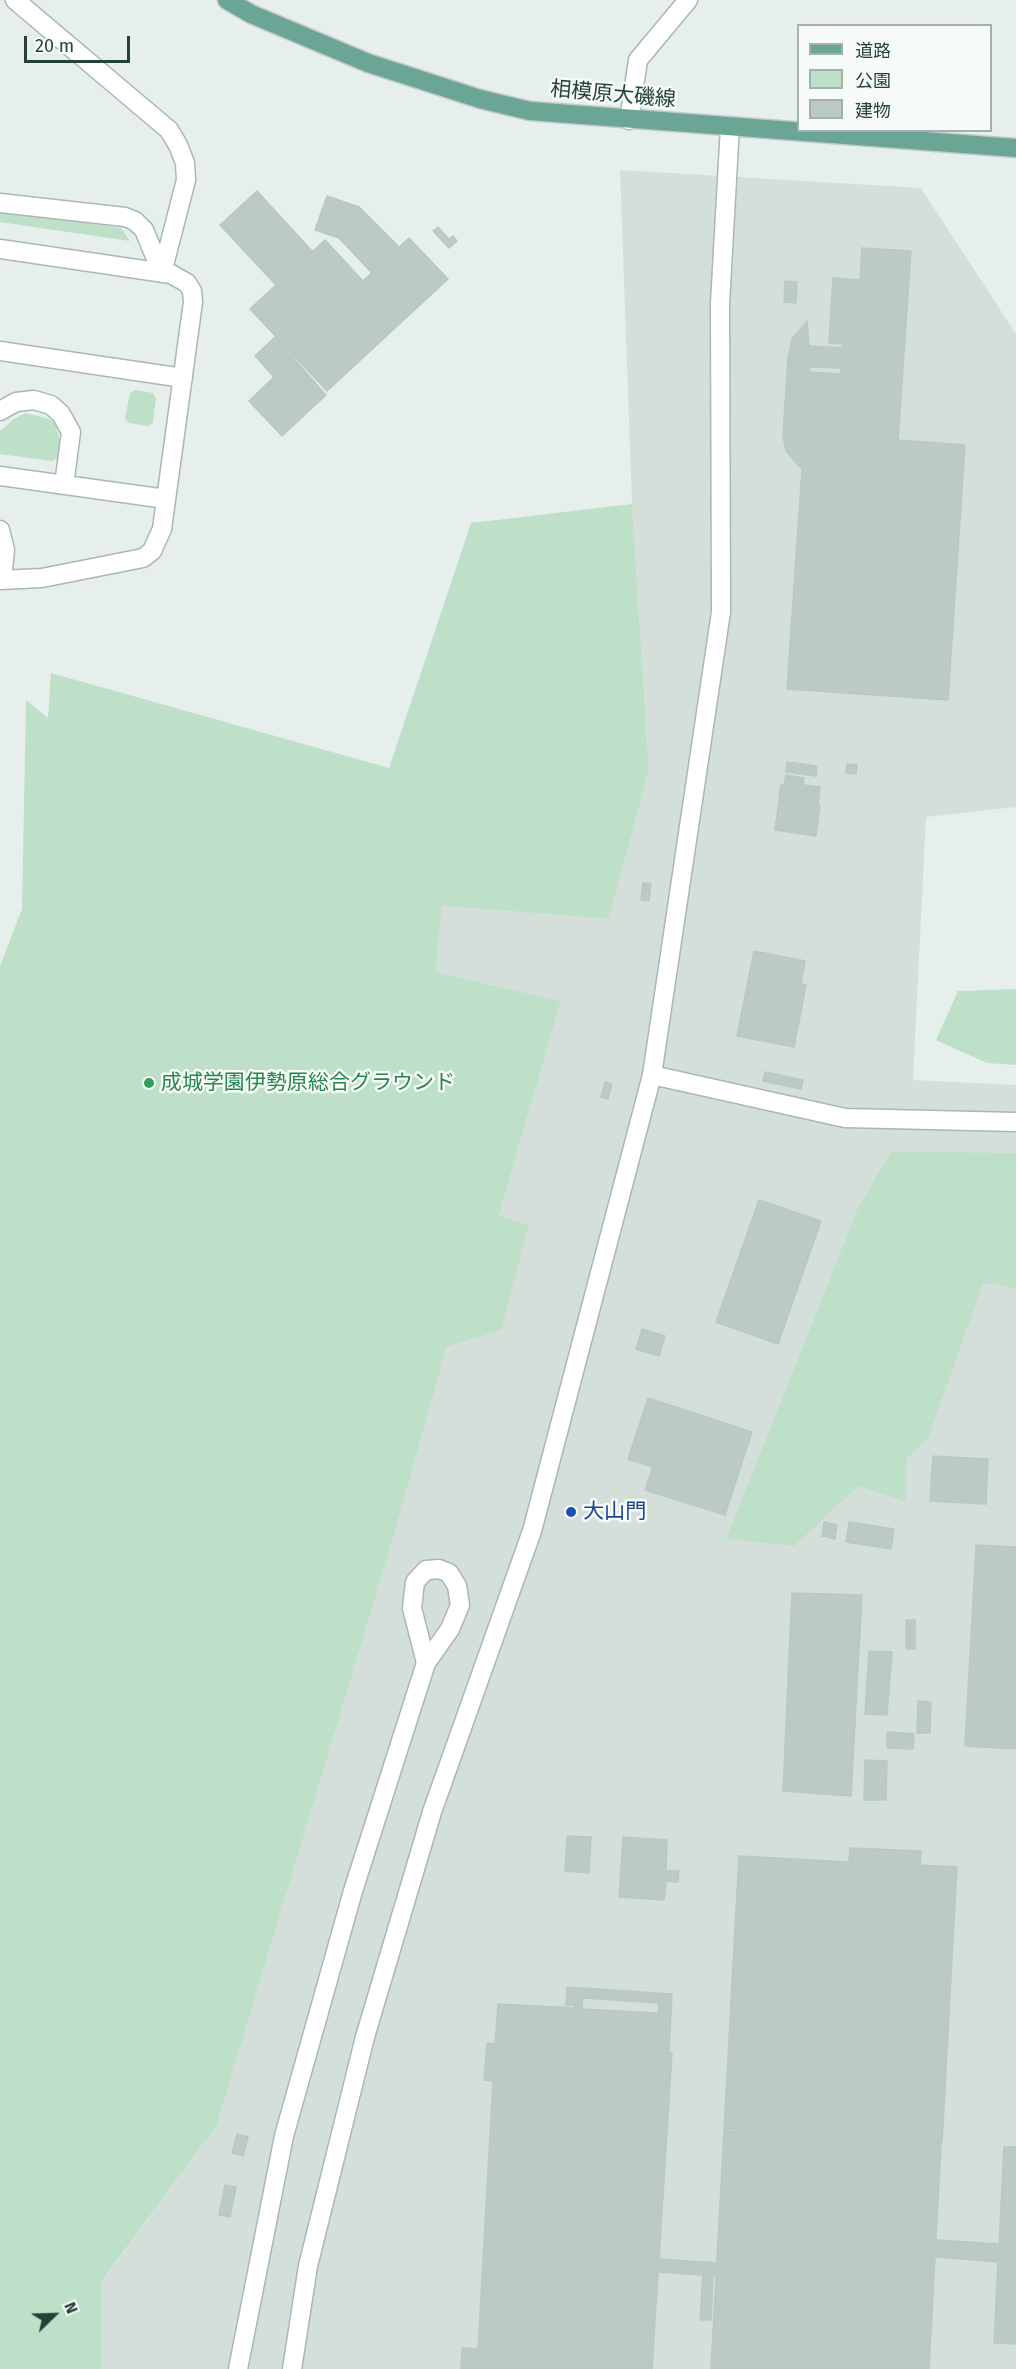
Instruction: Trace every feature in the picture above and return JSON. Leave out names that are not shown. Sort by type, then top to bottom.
[{"type":"main road","name":"相模原大磯線","points":[[227,0],[251,14],[368,63],[480,99],[530,111],[797,131]]},
{"type":"main road","name":"相模原大磯線","points":[[808,132],[1016,148]]},
{"type":"street","points":[[15,0],[170,130],[185,163],[186,180],[162,273]]},
{"type":"street","points":[[629,120],[638,60],[688,0]]},
{"type":"street","points":[[292,2369],[308,2266],[365,2037],[432,1812],[532,1531],[652,1076],[721,612],[720,304],[730,126]]},
{"type":"street","points":[[0,203],[125,217],[135,221],[144,230],[162,273]]},
{"type":"street","points":[[0,249],[171,274],[187,283],[192,291],[192,312],[162,529],[152,551],[143,558],[42,578],[1,580],[5,550],[0,530]]},
{"type":"street","points":[[0,351],[183,378]]},
{"type":"street","points":[[0,411],[16,402],[34,400],[51,405],[61,414],[71,432],[64,485]]},
{"type":"street","points":[[0,476],[166,499]]},
{"type":"street","points":[[652,1076],[845,1118],[1016,1122]]},
{"type":"street","points":[[238,2369],[284,2136],[353,1891],[426,1663]]},
{"type":"shaded area","points":[[620,170],[921,188],[1016,334],[1016,807],[926,817],[913,1080],[1016,1085],[1016,2369],[101,2369],[102,2282],[217,2125],[388,1556],[447,1347],[502,1330],[529,1225],[499,1217],[561,1001],[436,972],[442,906],[609,919],[649,770],[632,504]]},
{"type":"green space","points":[[0,211],[121,228],[130,241],[0,222]]},
{"type":"green space","points":[[135,390],[153,393],[156,398],[153,423],[148,426],[128,423],[125,418],[130,393]]},
{"type":"green space","points":[[25,413],[49,419],[55,423],[61,444],[58,458],[52,461],[0,454],[0,431]]},
{"type":"green space","points":[[632,504],[649,770],[609,919],[442,906],[436,972],[561,1001],[499,1216],[529,1225],[502,1330],[447,1347],[388,1556],[217,2125],[102,2281],[101,2369],[0,2369],[0,966],[22,909],[26,700],[48,718],[51,673],[389,768],[471,523]]},
{"type":"green space","points":[[1016,989],[1016,1065],[987,1063],[936,1040],[958,991]]},
{"type":"green space","points":[[891,1152],[1016,1153],[1016,1289],[983,1284],[928,1438],[906,1459],[906,1502],[858,1486],[794,1546],[726,1539],[858,1208]]},
{"type":"building","points":[[257,191],[312,251],[276,285],[220,225]]},
{"type":"building","points":[[327,196],[359,207],[398,246],[371,272],[339,238],[315,230]]},
{"type":"building","points":[[438,227],[449,239],[453,236],[457,241],[449,248],[433,231]]},
{"type":"building","points":[[409,238],[448,279],[327,391],[250,309],[325,240],[363,281]]},
{"type":"building","points":[[862,248],[911,251],[898,440],[965,445],[948,700],[787,689],[802,469],[786,451],[783,435],[788,359],[792,339],[807,321],[809,346],[842,348],[843,344],[829,343],[833,278],[860,280]],"holes":[[[810,367],[841,368],[840,374],[809,372]]]},
{"type":"building","points":[[785,281],[797,282],[796,303],[784,302]]},
{"type":"building","points":[[275,337],[326,395],[282,436],[249,401],[274,377],[255,356]]},
{"type":"building","points":[[787,762],[817,766],[816,776],[786,772]]},
{"type":"building","points":[[847,764],[857,765],[856,774],[846,773]]},
{"type":"building","points":[[786,775],[804,778],[803,785],[820,787],[816,836],[775,830],[781,785],[784,785]]},
{"type":"building","points":[[643,883],[651,884],[649,901],[641,900]]},
{"type":"building","points":[[754,951],[805,961],[801,984],[806,985],[794,1047],[737,1036]]},
{"type":"building","points":[[765,1072],[803,1080],[801,1089],[763,1081]]},
{"type":"building","points":[[605,1082],[612,1084],[608,1099],[601,1097]]},
{"type":"building","points":[[759,1200],[821,1221],[778,1344],[716,1322]]},
{"type":"building","points":[[642,1329],[665,1336],[659,1356],[636,1349]]},
{"type":"building","points":[[648,1398],[752,1432],[725,1515],[645,1490],[653,1467],[628,1459]]},
{"type":"building","points":[[933,1456],[988,1459],[986,1504],[930,1501]]},
{"type":"building","points":[[824,1522],[837,1525],[835,1539],[822,1536]]},
{"type":"building","points":[[849,1522],[894,1529],[891,1549],[846,1542]]},
{"type":"building","points":[[976,1545],[1016,1547],[1016,1749],[965,1746]]},
{"type":"building","points":[[792,1593],[862,1595],[851,1796],[783,1791]]},
{"type":"building","points":[[906,1620],[915,1620],[915,1649],[906,1649]]},
{"type":"building","points":[[869,1651],[892,1652],[887,1715],[865,1714]]},
{"type":"building","points":[[918,1701],[931,1702],[930,1733],[917,1733]]},
{"type":"building","points":[[887,1732],[914,1734],[913,1749],[887,1748]]},
{"type":"building","points":[[865,1760],[887,1761],[886,1800],[864,1800]]},
{"type":"building","points":[[567,1836],[591,1837],[589,1873],[565,1871]]},
{"type":"building","points":[[623,1837],[667,1840],[666,1871],[679,1871],[678,1882],[666,1881],[664,1900],[619,1897]]},
{"type":"building","points":[[850,1848],[921,1851],[920,1865],[957,1867],[942,2143],[724,2129],[739,1856],[849,1862]]},
{"type":"building","points":[[567,1987],[672,1994],[669,2052],[656,2052],[659,2003],[583,1998],[582,2009],[658,2013],[639,2369],[461,2369],[462,2348],[478,2349],[493,2081],[484,2080],[487,2043],[495,2044],[498,2004],[575,2008],[575,2005],[566,2005]]},
{"type":"building","points":[[656,2052],[672,2053],[659,2259],[645,2258]]},
{"type":"building","points":[[724,2131],[941,2144],[929,2369],[711,2369]]},
{"type":"building","points":[[237,2134],[248,2137],[243,2156],[232,2153]]},
{"type":"building","points":[[1004,2147],[1016,2147],[1016,2344],[994,2343]]},
{"type":"building","points":[[225,2185],[236,2187],[230,2217],[219,2215]]},
{"type":"building","points":[[937,2240],[999,2244],[998,2262],[936,2257]]},
{"type":"building","points":[[646,2258],[717,2263],[716,2276],[644,2271]]},
{"type":"building","points":[[645,2272],[658,2273],[652,2369],[639,2369]]},
{"type":"building","points":[[703,2275],[713,2276],[711,2320],[700,2320]]},
{"type":"place","name":"成城学園伊勢原総合グラウンド","points":[[149,1083]]},
{"type":"place","name":"大山門","points":[[571,1512]]}]
